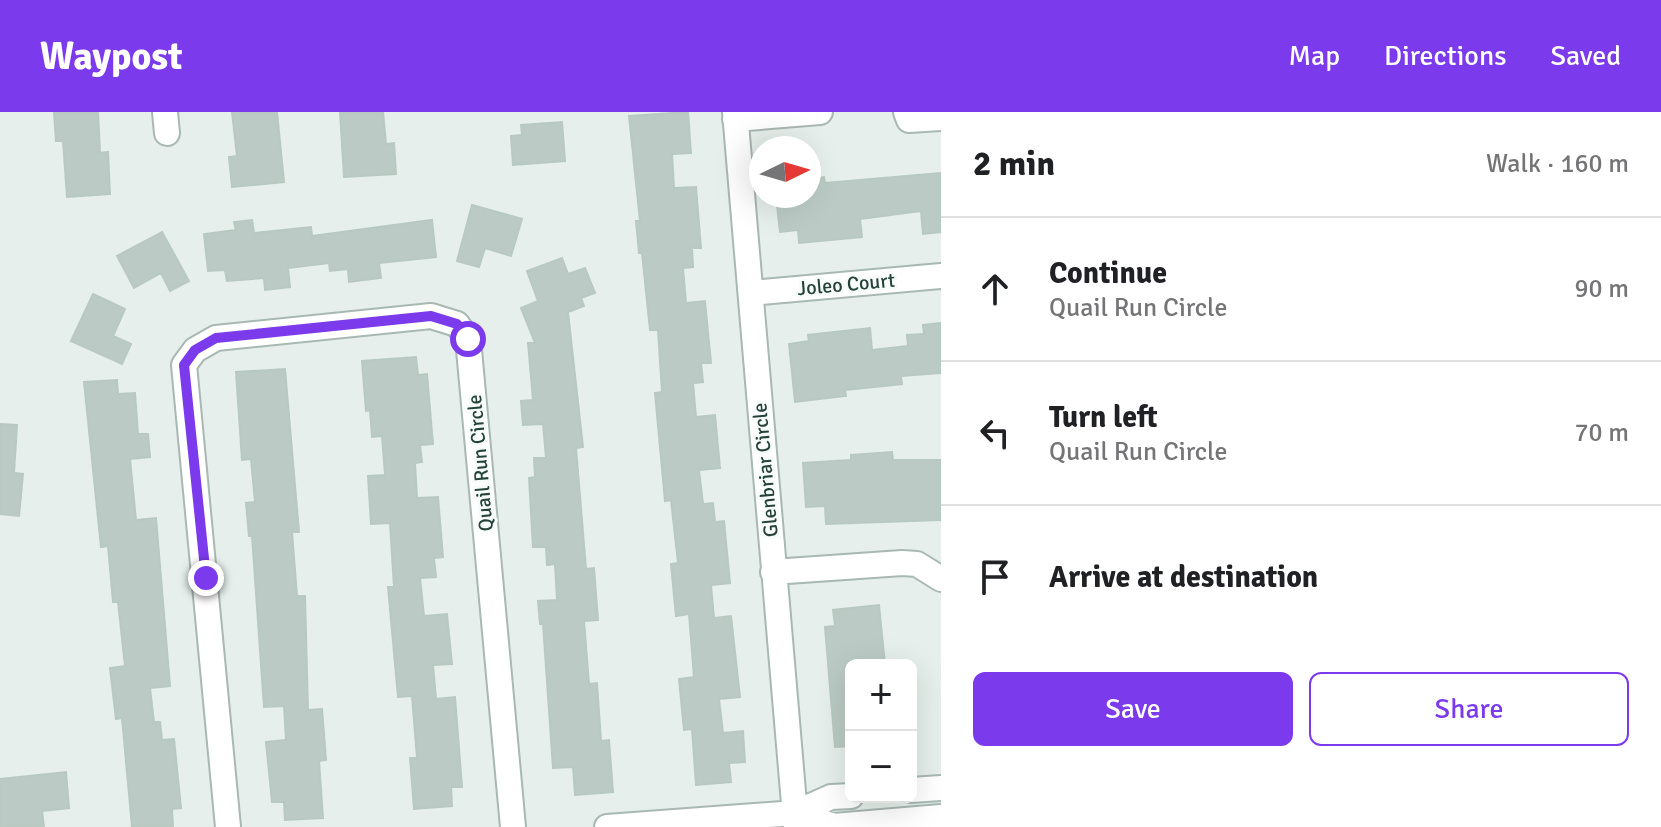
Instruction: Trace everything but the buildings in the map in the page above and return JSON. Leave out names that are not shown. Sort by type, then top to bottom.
[{"type":"street","points":[[735,116],[820,112]]},
{"type":"street","name":"Glenbriar Circle","points":[[735,116],[796,820]]},
{"type":"street","points":[[907,116],[941,118]]},
{"type":"street","name":"Joleo Court","points":[[751,293],[941,276]]},
{"type":"street","name":"Quail Run Circle","points":[[228,827],[184,365],[195,350],[216,338],[431,316],[457,324],[468,339],[513,827]]},
{"type":"street","points":[[773,572],[902,563],[917,564],[941,579]]},
{"type":"street","points":[[917,790],[941,788]]},
{"type":"street","points":[[796,820],[831,797],[845,796]]},
{"type":"street","points":[[607,827],[796,820],[834,826],[941,817]]},
{"type":"route","points":[[206,578],[184,365],[195,350],[216,338],[431,316],[457,324],[468,339]]}]
